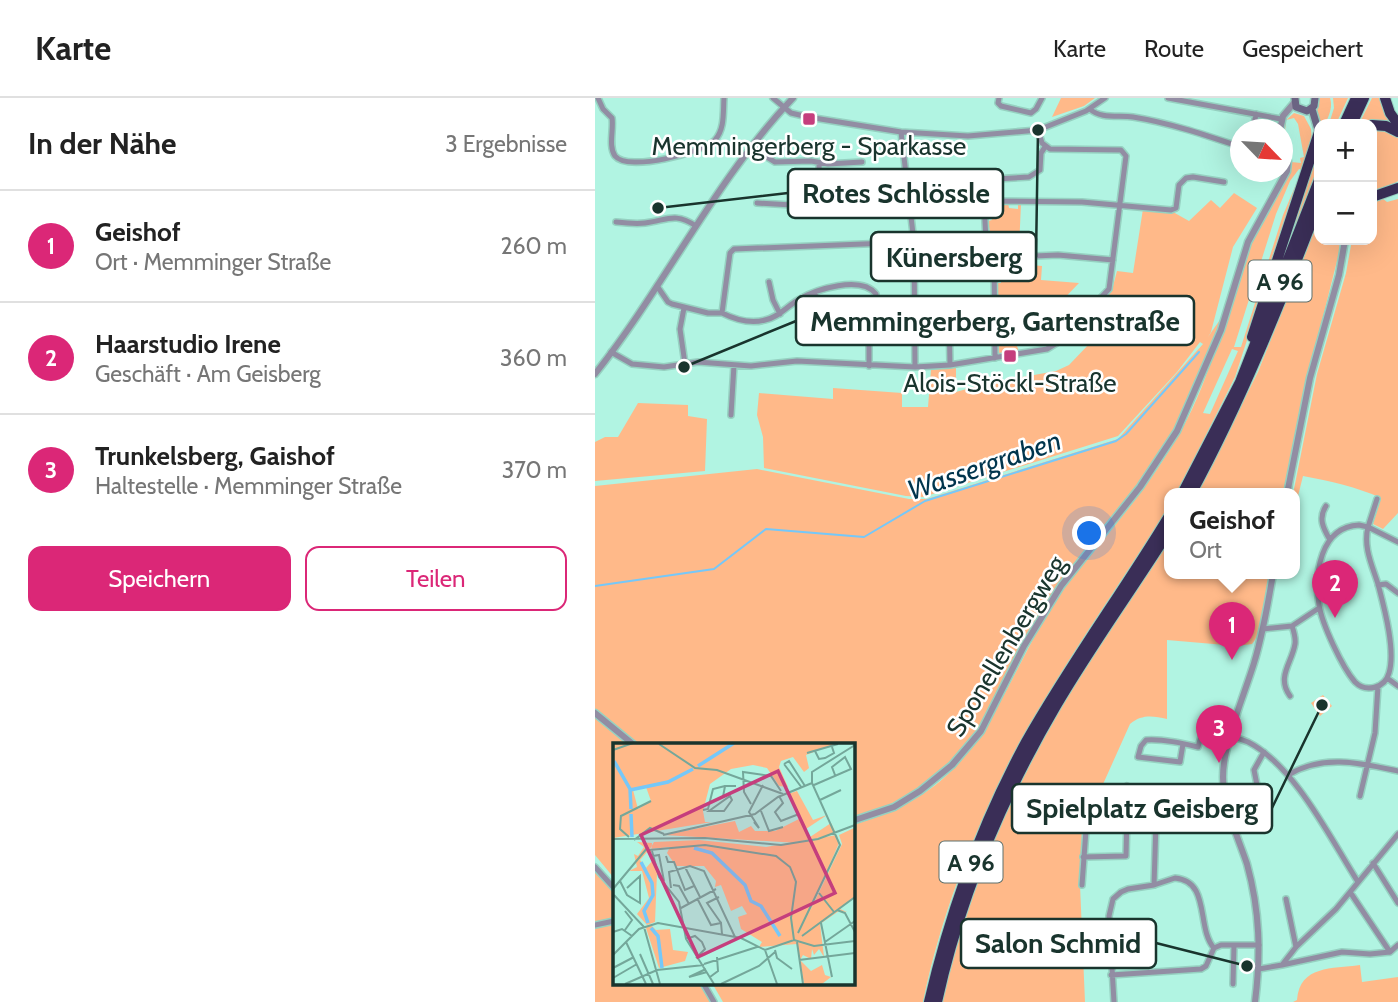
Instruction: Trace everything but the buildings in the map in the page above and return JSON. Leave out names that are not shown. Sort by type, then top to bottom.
[{"type":"highway","points":[[1346,119],[1356,98]]},
{"type":"highway","points":[[1354,119],[1364,98]]},
{"type":"highway","points":[[1385,98],[1390,113],[1398,124]]},
{"type":"highway","points":[[1377,125],[1386,126],[1398,132]]},
{"type":"highway","name":"A 96","points":[[1240,382],[1250,343],[1314,147]]},
{"type":"highway","name":"A 96","points":[[1185,488],[1240,382],[1318,182]]},
{"type":"highway","points":[[1377,195],[1398,188]]},
{"type":"highway","name":"A 96","points":[[1194,488],[1244,390],[1283,299],[1314,216]]},
{"type":"highway","name":"A 96","points":[[929,1002],[959,896],[1007,780],[1061,683],[1164,524]]},
{"type":"highway","name":"A 96","points":[[937,1002],[950,947],[974,875],[1022,767],[1072,680],[1164,539]]},
{"type":"main road","points":[[1309,110],[1315,98]]},
{"type":"main road","points":[[1296,103],[1309,110],[1314,121]]},
{"type":"street","points":[[598,98],[603,109],[612,118],[614,155],[629,162],[668,159],[711,144],[721,129],[724,98]]},
{"type":"street","points":[[773,98],[801,116],[901,132],[968,136],[1038,130],[1090,109],[1105,98]]},
{"type":"street","points":[[595,374],[696,226],[752,148],[793,98]]},
{"type":"street","points":[[999,98],[998,103],[1001,106],[1031,113],[1042,98]]},
{"type":"street","points":[[1168,98],[1256,114],[1283,116]]},
{"type":"street","points":[[1282,119],[1296,103]]},
{"type":"street","points":[[1090,109],[1095,114],[1130,116],[1230,144]]},
{"type":"street","points":[[1255,119],[1256,114]]},
{"type":"street","points":[[1038,130],[1045,147]]},
{"type":"street","points":[[901,132],[914,242],[915,367]]},
{"type":"street","points":[[907,184],[1029,177],[1040,170],[1041,153],[1045,147]]},
{"type":"street","points":[[611,352],[636,365],[673,367],[701,362],[751,366],[797,361],[915,367],[950,365],[1041,351],[1057,344],[1109,289],[1126,156],[1124,151],[1058,150],[1045,147]]},
{"type":"street","points":[[752,148],[772,161],[862,162]]},
{"type":"street","points":[[757,203],[792,205],[814,202],[813,196],[818,195],[819,163]]},
{"type":"street","points":[[995,358],[991,256],[984,204],[987,201],[1121,204],[1174,209],[1179,185],[1186,178],[1224,182]]},
{"type":"street","name":"Sponellenbergweg","points":[[854,820],[909,799],[963,754],[988,720],[1024,646],[1068,576],[1122,510],[1169,444],[1183,419],[1212,354],[1248,242],[1282,182]]},
{"type":"street","points":[[616,222],[643,223],[676,217],[696,226]]},
{"type":"street","points":[[722,313],[730,253],[734,249],[914,242]]},
{"type":"street","points":[[1288,488],[1305,398],[1339,275],[1344,245]]},
{"type":"street","points":[[915,261],[1058,255],[1113,260]]},
{"type":"street","points":[[769,282],[780,314]]},
{"type":"street","points":[[656,286],[668,302],[684,308],[759,321],[780,314],[810,294],[855,285],[871,288],[876,294],[869,331],[869,366]]},
{"type":"street","points":[[810,294],[816,296],[817,312],[821,321]]},
{"type":"street","points":[[684,308],[680,329],[685,364]]},
{"type":"street","points":[[915,312],[949,312],[950,365]]},
{"type":"street","points":[[731,415],[734,365]]},
{"type":"street","points":[[1377,499],[1368,527],[1367,548],[1378,585],[1390,665],[1387,678],[1378,686],[1364,687],[1354,681],[1319,608],[1318,568],[1330,540],[1347,527],[1368,527],[1398,542]]},
{"type":"street","points":[[1326,506],[1322,521],[1330,540]]},
{"type":"street","points":[[1255,1002],[1260,945],[1252,884],[1228,807],[1223,768],[1263,629],[1272,579]]},
{"type":"street","points":[[1378,585],[1386,584],[1398,593]]},
{"type":"street","points":[[1263,629],[1292,626],[1319,608]]},
{"type":"street","points":[[1290,696],[1284,682],[1287,664],[1295,645],[1292,626]]},
{"type":"street","points":[[1388,638],[1398,639]]},
{"type":"street","points":[[1387,678],[1398,686]]},
{"type":"street","points":[[1360,796],[1375,733],[1378,686]]},
{"type":"street","points":[[595,713],[632,743]]},
{"type":"street","points":[[1183,744],[1179,762],[1138,757],[1146,740],[1158,739],[1183,744],[1198,747],[1202,733],[1206,731],[1244,740],[1264,752],[1288,775],[1359,882]]},
{"type":"street","points":[[1260,800],[1254,770],[1264,752]]},
{"type":"street","points":[[1288,775],[1316,762],[1367,765],[1398,771]]},
{"type":"street","points":[[1116,812],[1127,786]]},
{"type":"street","points":[[1150,787],[1154,885]]},
{"type":"street","points":[[1172,821],[1173,788]]},
{"type":"street","points":[[1082,886],[1086,830],[1096,804],[1153,823],[1228,807]]},
{"type":"street","points":[[1083,857],[1126,856],[1127,816]]},
{"type":"street","points":[[1282,965],[1359,882],[1398,834]]},
{"type":"street","points":[[1373,863],[1398,903]]},
{"type":"street","points":[[595,867],[613,887]]},
{"type":"street","points":[[1114,1002],[1109,906],[1121,892],[1175,878],[1192,883],[1210,944],[1214,948]]},
{"type":"street","points":[[1350,892],[1390,953]]},
{"type":"street","points":[[1286,900],[1296,947]]},
{"type":"street","points":[[595,925],[613,920]]},
{"type":"street","points":[[1111,975],[1201,969],[1206,966],[1214,948],[1221,945],[1260,945]]},
{"type":"street","points":[[1233,984],[1234,945]]},
{"type":"street","points":[[1259,969],[1342,951],[1390,953],[1398,945]]},
{"type":"street","points":[[704,984],[714,1002]]},
{"type":"shaded area","points":[[1061,98],[1095,98],[1084,106],[1052,117]]},
{"type":"shaded area","points":[[1318,98],[1330,98],[1331,108],[1327,119],[1317,119],[1315,112]]},
{"type":"shaded area","points":[[1333,98],[1348,98],[1338,119],[1331,119],[1334,108]]},
{"type":"shaded area","points":[[1372,98],[1381,98],[1398,129],[1377,124],[1377,119],[1362,119]]},
{"type":"shaded area","points":[[1294,113],[1304,116],[1311,129],[1312,140],[1235,377],[1180,488],[1164,488],[1164,515],[1052,688],[1002,778],[961,872],[939,936],[923,1002],[723,1002],[713,984],[854,984],[854,824],[896,809],[930,789],[957,765],[979,738],[1055,602],[1137,498],[1181,431],[1202,387],[1252,237],[1285,182],[1290,182],[1276,214],[1234,347],[1241,347],[1283,215],[1302,170],[1299,169],[1293,177],[1293,162],[1301,163],[1300,158],[1304,157],[1298,124],[1294,118],[1287,119]],"holes":[[[1232,349],[1238,351],[1210,414],[1203,413]]]},
{"type":"shaded area","points":[[1377,127],[1398,136],[1398,181],[1377,190]]},
{"type":"shaded area","points":[[1314,159],[1314,179],[1275,285],[1271,283]]},
{"type":"shaded area","points":[[1234,193],[1257,208],[1233,247],[1208,337],[1224,314],[1172,433],[1138,485],[1060,582],[1027,634],[989,711],[970,740],[946,766],[917,790],[885,807],[854,817],[854,743],[636,743],[595,709],[595,486],[757,469],[909,499],[927,499],[1118,439],[1203,344],[1200,342],[1177,372],[1118,436],[923,497],[764,468],[763,437],[757,415],[759,393],[833,399],[833,388],[902,393],[902,407],[928,407],[931,370],[956,367],[956,392],[1056,371],[1069,365],[1091,342],[1077,328],[1112,290],[1117,271],[1133,273],[1143,209],[1173,212],[1189,221],[1211,200],[1220,208]]},
{"type":"shaded area","points":[[1382,198],[1387,202],[1398,199],[1398,513],[1383,529],[1373,524],[1381,498],[1343,485],[1303,476],[1300,488],[1294,488],[1317,374],[1346,273],[1351,245],[1377,245],[1377,199]]},
{"type":"shaded area","points":[[988,201],[1008,203],[1009,208],[1018,209],[1018,204],[1021,204],[1019,248],[1013,248],[1012,253],[998,253],[1000,248],[1008,251],[1011,243],[995,237],[991,243],[998,248],[996,253],[989,245],[991,238],[988,221],[992,220],[986,205]]},
{"type":"shaded area","points":[[1314,231],[1314,245],[1340,245],[1339,253],[1302,400],[1285,488],[1200,488],[1258,372]]},
{"type":"shaded area","points":[[1005,258],[1006,261],[1031,260],[1031,265],[1042,266],[1041,280],[1079,283],[1053,310],[1041,309],[1039,335],[1043,336],[1043,339],[1017,346],[1019,352],[999,354],[997,339],[1001,320],[997,318],[997,306],[1001,306],[1001,296],[997,294],[997,283],[1001,283],[1001,272],[997,271],[997,260]]},
{"type":"shaded area","points":[[638,403],[688,405],[688,416],[707,419],[705,471],[595,481],[595,442],[605,437],[618,437]]},
{"type":"shaded area","points":[[1164,548],[1164,579],[1269,579],[1259,631],[1252,644],[1237,646],[1167,640],[1167,719],[1148,717],[1130,724],[1082,831],[1080,885],[1085,1002],[942,1002],[961,931],[999,828],[1048,729]]},
{"type":"shaded area","points":[[1323,695],[1332,706],[1320,716],[1311,703]]},
{"type":"shaded area","points":[[595,716],[629,743],[613,743],[613,877],[595,855]]},
{"type":"shaded area","points":[[595,870],[613,891],[613,919],[595,923]]},
{"type":"shaded area","points":[[613,923],[613,984],[701,984],[711,1002],[595,1002],[595,927]]},
{"type":"shaded area","points":[[1360,965],[1362,982],[1398,977],[1398,1002],[1293,1002],[1297,1000],[1304,980],[1311,975],[1319,971]]},
{"type":"waterway","name":"Wassergraben","points":[[595,586],[714,569],[766,529],[864,537],[925,501],[1116,441],[1126,434],[1199,352]]},
{"type":"place","name":"Memmingerberg - Sparkasse","points":[[809,119]]},
{"type":"place","name":"Künersberg","points":[[1038,130]]},
{"type":"place","name":"Rotes Schlössle","points":[[658,208]]},
{"type":"place","name":"Alois-Stöckl-Straße","points":[[1010,356]]},
{"type":"place","name":"Memmingerberg, Gartenstraße","points":[[684,367]]},
{"type":"place","name":"Haarstudio Irene","points":[[1335,618]]},
{"type":"place","name":"Geishof","points":[[1232,660]]},
{"type":"place","name":"Spielplatz Geisberg","points":[[1322,705]]},
{"type":"place","name":"Trunkelsberg, Gaishof","points":[[1219,763]]},
{"type":"place","name":"Salon Schmid","points":[[1247,966]]}]
